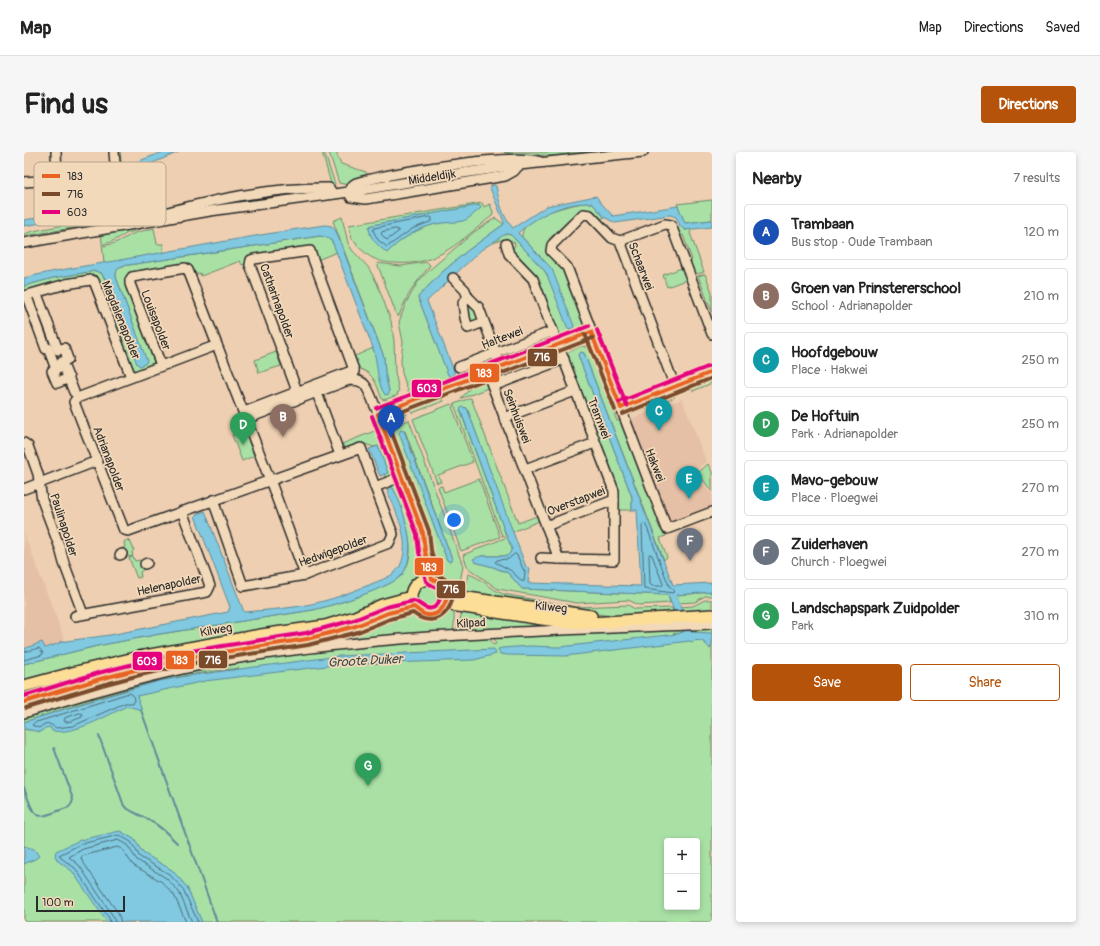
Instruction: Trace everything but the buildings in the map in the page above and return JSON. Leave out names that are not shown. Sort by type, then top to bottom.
[{"type":"main road","points":[[428,580],[442,585],[446,600],[438,612],[423,614],[413,602],[414,588],[428,580]]},
{"type":"main road","name":"Kilweg","points":[[446,600],[630,620],[676,621],[691,620],[712,615]]},
{"type":"main road","name":"Kilweg","points":[[24,686],[69,673],[139,657],[261,635],[325,626],[355,617],[382,605],[413,602]]},
{"type":"main road","name":"Kilweg","points":[[24,702],[100,679],[198,656],[307,639],[356,626],[413,602]]},
{"type":"street","points":[[56,152],[56,162]]},
{"type":"street","points":[[114,152],[115,162]]},
{"type":"street","name":"Middeldijk","points":[[543,162],[528,157],[486,157],[385,174],[356,183],[349,192],[351,197],[366,200],[505,176],[514,172],[519,165],[642,152]]},
{"type":"street","points":[[24,182],[34,181]]},
{"type":"street","points":[[166,218],[168,218],[168,212],[198,204],[252,195],[309,188],[329,188],[333,194],[349,192]]},
{"type":"street","name":"Schaarwei","points":[[567,267],[551,251],[552,245],[583,214],[590,215],[612,238],[620,241],[675,387]]},
{"type":"street","points":[[620,241],[665,224],[671,225],[712,334]]},
{"type":"street","points":[[24,243],[108,226]]},
{"type":"street","name":"Tramwei","points":[[506,244],[509,254],[533,279],[614,491],[614,560],[559,559]]},
{"type":"street","name":"Catharinapolder","points":[[299,395],[250,264],[251,260],[254,258],[310,251],[354,375]]},
{"type":"street","name":"Hakwei","points":[[567,267],[667,529],[712,512]]},
{"type":"street","name":"Louisapolder","points":[[161,365],[130,284],[132,277],[185,268],[188,270],[217,344]]},
{"type":"street","points":[[453,278],[479,308],[501,367]]},
{"type":"street","name":"Magdalenapolder","points":[[37,293],[66,284],[91,280],[94,281],[131,377]]},
{"type":"street","points":[[57,372],[62,362],[68,359],[67,353],[64,348],[58,350],[52,347],[46,349],[25,296],[37,293],[51,330],[52,347],[57,372],[57,383],[69,378]]},
{"type":"street","points":[[468,297],[463,303],[468,328],[484,322]]},
{"type":"street","points":[[36,321],[46,317]]},
{"type":"street","points":[[40,334],[51,330]]},
{"type":"street","name":"Haltewei","points":[[459,367],[553,331]]},
{"type":"street","points":[[378,414],[591,332]]},
{"type":"street","points":[[217,344],[306,575]]},
{"type":"street","name":"Adrianapolder","points":[[217,344],[77,398],[74,402],[124,530],[128,531],[270,480]]},
{"type":"street","points":[[493,386],[564,359]]},
{"type":"street","points":[[57,372],[69,378],[74,392]]},
{"type":"street","name":"Seinhuiswei","points":[[487,372],[559,559]]},
{"type":"street","points":[[621,408],[712,372]]},
{"type":"street","points":[[245,416],[354,375]]},
{"type":"street","points":[[299,395],[317,393],[354,375]]},
{"type":"street","points":[[354,375],[368,389],[423,533],[428,580]]},
{"type":"street","points":[[504,418],[575,391]]},
{"type":"street","points":[[317,393],[340,455]]},
{"type":"street","name":"Paulinapolder","points":[[24,443],[28,446],[38,474],[42,500],[60,548],[79,615]]},
{"type":"street","points":[[525,469],[596,443]]},
{"type":"street","name":"Hedwigepolder","points":[[213,500],[243,586],[306,575],[389,543],[393,534],[361,448],[270,480]]},
{"type":"street","points":[[24,489],[97,461]]},
{"type":"street","points":[[375,487],[402,476]]},
{"type":"street","name":"Overstapwei","points":[[546,526],[614,500]]},
{"type":"street","name":"Helenapolder","points":[[79,615],[207,592],[210,586],[182,511]]},
{"type":"street","points":[[541,558],[559,559]]},
{"type":"street","points":[[691,620],[712,624]]},
{"type":"street","name":"Kilpad","points":[[24,713],[95,691],[174,671],[227,660],[299,650],[454,636],[676,621]]},
{"type":"shaded area","points":[[682,399],[706,461],[693,473],[712,495],[712,507],[669,524],[628,420]]},
{"type":"shaded area","points":[[24,533],[65,641],[44,648],[42,642],[24,649]]},
{"type":"green space","points":[[116,152],[120,152],[121,162],[117,162]]},
{"type":"green space","points":[[322,152],[324,152],[335,184],[332,187]]},
{"type":"green space","points":[[329,152],[337,152],[341,164],[366,172],[368,178],[348,185],[339,183]]},
{"type":"green space","points":[[504,152],[592,152],[548,156],[513,155]]},
{"type":"green space","points":[[328,190],[171,213],[265,194]]},
{"type":"green space","points":[[712,200],[712,220],[685,223],[677,204]]},
{"type":"green space","points":[[482,203],[484,207],[490,204],[493,212],[492,216],[448,250],[424,261],[411,263],[393,263],[371,257],[356,245],[357,243],[352,239],[349,225]],"holes":[[[479,205],[480,208],[464,220],[443,222],[414,232],[396,244],[387,253],[369,227],[372,225]]]},
{"type":"green space","points":[[583,203],[592,203],[604,217],[599,221],[578,217],[575,214],[549,239],[565,268],[565,273],[585,328],[584,331],[560,338],[553,325],[555,324],[537,276],[512,250],[515,245],[514,242],[506,238],[493,243],[492,242],[503,235],[511,235],[547,275],[546,263],[522,237],[523,230],[528,223],[546,213]]},
{"type":"green space","points":[[342,217],[348,243],[352,250],[368,267],[377,283],[391,321],[394,341],[395,372],[399,392],[397,393],[398,395],[384,400],[382,399],[374,380],[364,370],[358,368],[355,362],[358,361],[353,357],[373,348],[377,359],[379,378],[389,391],[385,373],[384,357],[333,221]]},
{"type":"green space","points":[[495,218],[504,224],[467,251],[440,274],[418,297],[450,379],[409,394],[402,373],[401,360],[403,342],[399,322],[406,303],[418,282],[427,272],[474,232]]},
{"type":"green space","points":[[60,226],[84,226],[24,236],[24,234]]},
{"type":"green space","points":[[148,226],[126,234],[104,244],[104,246],[115,243],[135,233],[154,228],[157,244],[163,244],[163,253],[104,263],[101,232]]},
{"type":"green space","points":[[680,226],[685,230],[692,229],[690,233],[704,272],[697,274],[696,272],[692,274],[688,262],[692,260],[683,235],[678,236],[675,228]]},
{"type":"green space","points":[[320,236],[329,239],[333,243],[337,252],[317,260],[299,247],[283,250],[277,253],[275,251],[258,253],[247,264],[242,265],[240,261],[201,276],[200,273],[194,275],[178,265],[162,267],[160,270],[153,269],[137,271],[135,274],[130,276],[155,362],[135,371],[131,369],[90,278],[87,276],[73,278],[71,281],[57,285],[53,283],[40,286],[38,289],[24,294],[24,286],[53,278],[95,271],[101,273],[136,331],[116,277],[117,270],[120,267]]},
{"type":"green space","points":[[427,262],[430,265],[429,267],[412,290],[399,316],[397,316],[377,263],[401,266]]},
{"type":"green space","points":[[684,267],[688,279],[667,287],[663,275]]},
{"type":"green space","points":[[705,274],[712,292],[712,312],[698,276]]},
{"type":"green space","points":[[467,303],[471,303],[481,320],[470,323]]},
{"type":"green space","points":[[550,340],[552,344],[504,362],[501,354],[503,353],[505,357]]},
{"type":"green space","points":[[582,346],[586,347],[588,351],[590,350],[617,421],[621,421],[624,425],[622,426],[626,436],[628,436],[660,520],[657,522],[660,529],[664,528],[666,536],[660,538],[667,557],[664,560],[584,353],[581,352],[578,355],[632,497],[632,510],[618,510],[617,502],[619,493],[564,353]]},
{"type":"green space","points":[[276,352],[281,366],[259,373],[255,360]]},
{"type":"green space","points":[[490,358],[492,358],[495,366],[446,384],[446,382],[463,376],[460,369],[462,369],[464,373],[491,363]]},
{"type":"green space","points":[[712,376],[712,383],[693,391],[691,384]]},
{"type":"green space","points":[[486,381],[488,388],[460,399],[473,386]]},
{"type":"green space","points":[[673,391],[675,397],[628,415],[626,410]]},
{"type":"green space","points":[[441,393],[444,401],[412,413],[410,404]]},
{"type":"green space","points":[[471,398],[518,523],[537,516],[539,521],[512,532],[467,408],[462,407],[460,410],[506,535],[502,536],[454,404]]},
{"type":"green space","points":[[451,404],[473,462],[438,475],[441,482],[437,483],[413,419]]},
{"type":"green space","points":[[404,406],[406,415],[385,423],[384,416]]},
{"type":"green space","points":[[409,420],[463,566],[458,593],[454,591],[434,570],[428,535],[404,474],[407,472],[390,428]],"holes":[[[405,431],[452,559],[450,562],[447,560],[400,433]]]},
{"type":"green space","points":[[244,430],[254,456],[242,461],[232,435]]},
{"type":"green space","points":[[377,430],[394,473],[397,472],[421,534],[421,573],[403,594],[341,618],[187,643],[75,667],[24,680],[24,664],[97,646],[160,634],[313,610],[358,597],[393,582],[406,568],[410,546],[405,521],[393,488],[389,488],[384,474],[387,473],[378,446],[374,447],[365,444],[347,451],[342,444]]},
{"type":"green space","points":[[708,464],[712,472],[712,492],[698,473]]},
{"type":"green space","points":[[479,479],[500,537],[461,551],[438,487],[442,486],[444,492]]},
{"type":"green space","points":[[507,537],[512,548],[507,556],[481,556],[475,562],[508,573],[522,589],[668,595],[670,603],[639,605],[628,600],[577,603],[498,589],[468,568],[463,555]]},
{"type":"green space","points":[[127,540],[130,541],[134,550],[132,552],[133,556],[124,556],[121,549],[125,547],[124,542]]},
{"type":"green space","points":[[133,557],[135,561],[140,560],[144,563],[145,568],[140,572],[141,577],[137,578],[129,558]]},
{"type":"green space","points":[[468,574],[503,594],[576,607],[628,605],[635,609],[672,608],[674,613],[640,616],[611,616],[465,594]]},
{"type":"green space","points":[[429,585],[437,589],[441,597],[437,605],[429,609],[421,605],[417,597],[421,589]]},
{"type":"green space","points":[[712,592],[712,596],[705,596],[695,602],[679,603],[676,595]]},
{"type":"green space","points":[[705,600],[712,600],[712,611],[683,613],[680,607],[693,606]]},
{"type":"green space","points":[[454,609],[453,633],[274,648],[410,611],[423,620],[435,621],[441,619]]},
{"type":"green space","points":[[462,612],[578,625],[457,632]]},
{"type":"green space","points":[[712,626],[712,922],[24,922],[24,729],[29,730],[137,698],[136,696],[239,668],[189,675],[143,685],[24,722],[24,716],[79,697],[221,664],[359,646],[489,637],[493,645],[496,644],[494,638],[496,636],[683,629],[683,633],[673,634],[705,633],[691,632],[689,627]]},
{"type":"green space","points":[[238,642],[24,699],[24,690],[98,669]]},
{"type":"water","points":[[163,152],[179,152],[155,162],[136,162]]},
{"type":"water","points":[[494,185],[496,186],[504,213],[513,228],[547,206],[596,196],[613,216],[678,206],[685,223],[712,220],[712,227],[685,230],[680,226],[676,217],[670,215],[615,223],[604,217],[592,203],[582,203],[562,207],[543,215],[534,221],[518,233],[552,269],[574,326],[573,328],[568,329],[544,270],[511,235],[504,235],[481,250],[427,301],[454,371],[454,374],[451,376],[448,375],[418,297],[440,274],[467,251],[504,224],[490,188]]},
{"type":"water","points":[[479,205],[481,208],[465,220],[437,224],[423,228],[406,237],[387,253],[375,242],[369,231],[369,227],[372,225]]},
{"type":"water","points":[[34,218],[34,224],[24,226],[24,220]]},
{"type":"water","points":[[325,225],[332,226],[336,231],[384,357],[389,394],[385,395],[382,390],[373,348],[332,241],[325,237],[320,236],[122,266],[119,268],[116,277],[147,361],[140,366],[137,364],[105,278],[101,273],[95,271],[53,278],[24,286],[24,278],[50,272],[252,236]]},
{"type":"water","points":[[581,352],[584,353],[673,585],[712,583],[712,592],[676,595],[691,632],[712,633],[712,645],[710,649],[706,644],[697,640],[691,642],[565,656],[500,654],[498,649],[502,648],[530,646],[559,647],[677,634],[683,632],[668,595],[522,589],[508,573],[475,562],[473,559],[481,556],[507,556],[512,548],[460,409],[462,407],[467,408],[526,567],[530,568],[528,583],[641,586],[637,510],[632,510],[632,497],[578,355]]},
{"type":"water","points":[[401,430],[404,431],[452,559],[450,562],[447,560],[399,433]]},
{"type":"water","points":[[378,446],[388,473],[380,476],[369,449]]},
{"type":"water","points":[[392,487],[399,500],[408,530],[410,550],[408,563],[402,575],[396,580],[374,591],[346,601],[313,610],[160,634],[97,646],[24,664],[24,649],[42,642],[45,648],[60,643],[59,642],[110,635],[228,612],[230,607],[195,516],[205,511],[244,612],[273,610],[320,602],[386,578],[394,573],[400,566],[404,547],[404,537],[387,490]]},
{"type":"water","name":"Groote Duiker","points":[[494,649],[496,654],[474,660],[335,665],[205,681],[137,696],[142,710],[127,706],[90,724],[70,730],[52,731],[50,727],[45,728],[41,732],[24,729],[24,722],[159,681],[186,676],[339,656]]},
{"type":"water","points":[[120,831],[134,839],[143,853],[172,870],[187,887],[202,922],[107,922],[72,871],[58,861],[55,856],[56,851],[80,840]]},
{"type":"water","points":[[24,846],[34,849],[39,856],[24,864]]},
{"type":"waterway","points":[[141,710],[217,922]]},
{"type":"waterway","points":[[99,736],[124,806],[155,824],[177,843]]},
{"type":"waterway","points":[[24,788],[32,808],[39,816],[69,807],[73,799],[54,748]]},
{"type":"transit line","name":"603","points":[[376,408],[589,326]]},
{"type":"transit line","name":"603","points":[[597,330],[627,406]]},
{"type":"transit line","name":"183","points":[[591,332],[621,408]]},
{"type":"transit line","name":"183","points":[[378,414],[591,332]]},
{"type":"transit line","name":"716","points":[[585,334],[615,410]]},
{"type":"transit line","name":"716","points":[[380,420],[593,338]]},
{"type":"transit line","name":"603","points":[[619,402],[710,366]]},
{"type":"transit line","name":"183","points":[[621,408],[712,372]]},
{"type":"transit line","name":"716","points":[[623,414],[712,378]]},
{"type":"transit line","name":"716","points":[[26,708],[140,675],[199,662],[308,645],[358,632],[390,619],[413,613],[423,619],[432,620],[440,617],[446,612],[451,604],[451,587],[446,580],[437,575],[431,550],[429,531],[384,412]]},
{"type":"transit line","name":"183","points":[[24,702],[139,669],[198,656],[307,639],[356,626],[388,613],[414,607],[426,615],[435,614],[441,610],[445,603],[447,595],[446,591],[439,582],[432,579],[425,551],[423,533],[378,414]]},
{"type":"transit line","name":"603","points":[[24,696],[98,673],[138,663],[197,650],[306,633],[354,620],[386,607],[413,601],[427,608],[433,608],[436,606],[440,597],[439,591],[426,581],[419,552],[417,534],[372,416]]},
{"type":"place","name":"Hoofdgebouw","points":[[659,431]]},
{"type":"place","name":"Groen van Prinstererschool","points":[[283,437]]},
{"type":"place","name":"Trambaan","points":[[391,438]]},
{"type":"place","name":"De Hoftuin","points":[[243,445]]},
{"type":"place","name":"Mavo-gebouw","points":[[689,499]]},
{"type":"place","name":"Zuiderhaven","points":[[690,561]]},
{"type":"place","name":"Landschapspark Zuidpolder","points":[[368,786]]}]
